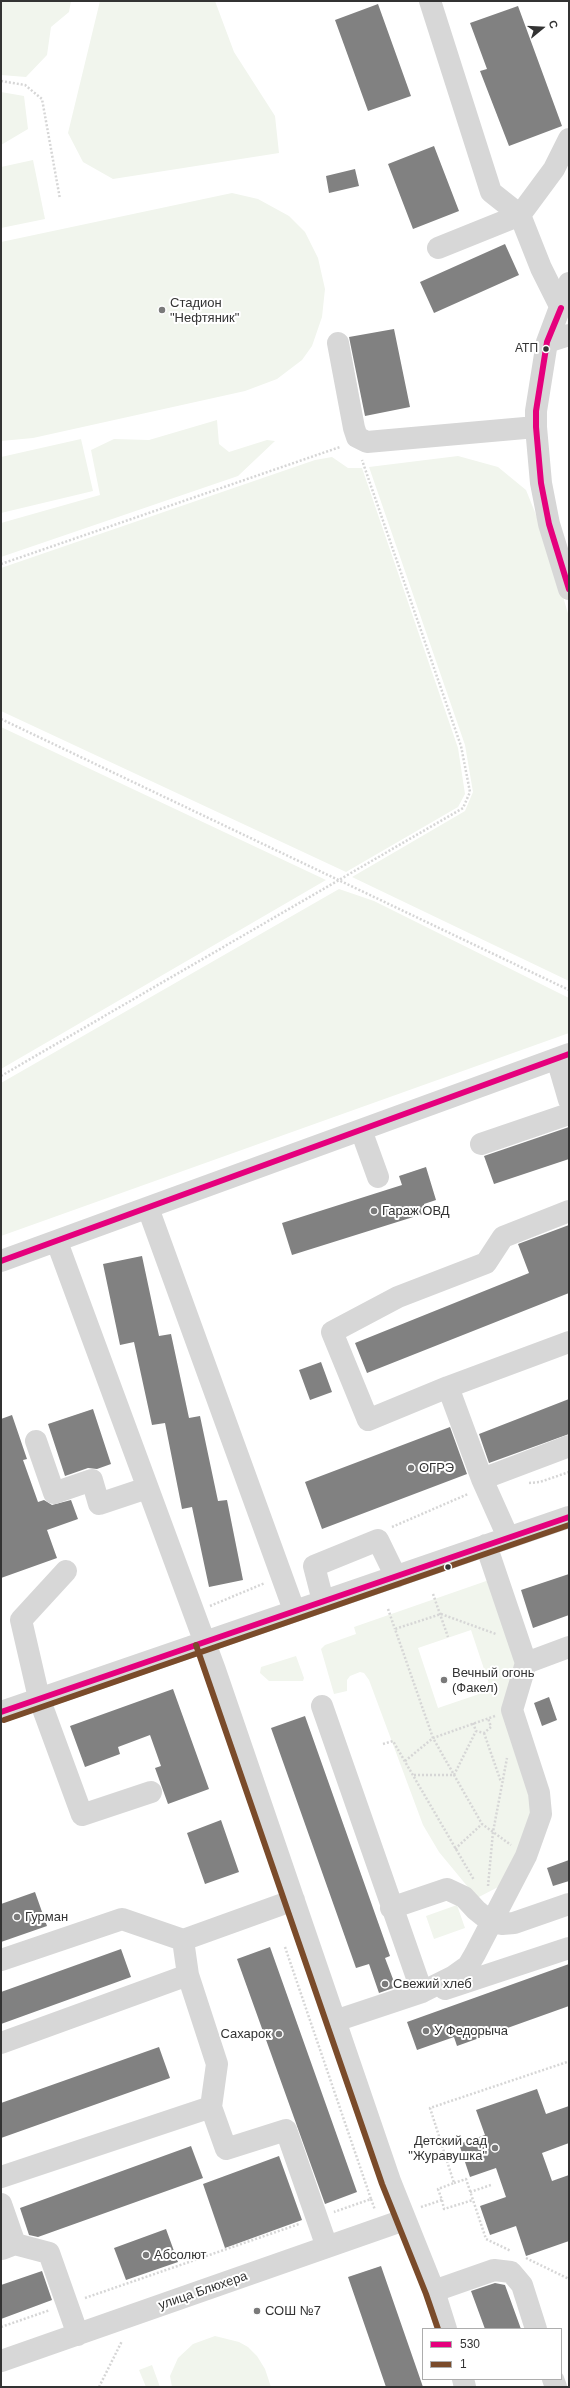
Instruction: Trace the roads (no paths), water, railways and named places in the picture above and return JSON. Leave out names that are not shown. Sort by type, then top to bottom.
[{"type":"street","points":[[430,1],[491,192],[520,215],[541,268],[561,308]]},
{"type":"street","points":[[438,248],[520,215],[554,169],[569,139]]},
{"type":"street","points":[[569,283],[561,308],[547,342],[536,411],[541,483],[549,524],[569,589]]},
{"type":"street","points":[[547,342],[569,336]]},
{"type":"street","points":[[338,342],[354,428],[357,437],[368,442],[536,427]]},
{"type":"street","points":[[1,1261],[57,1242],[563,1056],[569,1100]]},
{"type":"street","points":[[481,1144],[569,1114]]},
{"type":"street","points":[[361,1130],[378,1177]]},
{"type":"street","points":[[148,1208],[294,1610]]},
{"type":"street","points":[[569,1212],[503,1237],[486,1263],[398,1297],[332,1332],[368,1420],[448,1386],[569,1342]]},
{"type":"street","points":[[57,1242],[204,1642],[390,2181],[404,2220],[434,2291],[446,2328]]},
{"type":"street","points":[[448,1386],[482,1479],[508,1537]]},
{"type":"street","points":[[36,1441],[54,1493],[92,1480],[99,1504],[147,1488]]},
{"type":"street","points":[[482,1479],[569,1446]]},
{"type":"street","points":[[1,1712],[294,1610],[569,1517]]},
{"type":"street","points":[[323,1601],[314,1566],[378,1540],[396,1576]]},
{"type":"street","points":[[335,2021],[422,1992],[454,1976],[468,1966],[526,1856],[541,1814],[540,1793],[512,1710],[526,1663],[486,1545]]},
{"type":"street","points":[[66,1571],[21,1620],[39,1698],[82,1815],[151,1792]]},
{"type":"street","points":[[526,1663],[569,1647]]},
{"type":"street","points":[[322,1706],[422,1992]]},
{"type":"street","points":[[392,1908],[447,1889],[464,1897],[491,1922],[502,1924],[514,1923],[569,1904]]},
{"type":"street","points":[[1,1960],[122,1919],[183,1940],[294,1900]]},
{"type":"street","points":[[183,1940],[188,1975],[217,2064],[211,2107],[226,2149],[286,2130],[327,2247]]},
{"type":"street","points":[[422,1992],[453,1988],[569,1948]]},
{"type":"street","points":[[1,2043],[188,1975]]},
{"type":"street","points":[[1,2177],[211,2107]]},
{"type":"street","points":[[1,2204],[8,2246],[49,2253],[78,2335]]},
{"type":"street","name":"улица Блюхера","points":[[1,2361],[404,2220]]},
{"type":"street","points":[[434,2291],[494,2270],[511,2272],[522,2285],[536,2328]]},
{"type":"place","name":"Стадион \"Нефтяник\"","points":[[162,310]]},
{"type":"place","name":"АТП","points":[[546,349]]},
{"type":"place","name":"Гараж ОВД","points":[[374,1211]]},
{"type":"place","name":"ОГРЭ","points":[[411,1468]]},
{"type":"place","name":"Вечный огонь (Факел)","points":[[444,1680]]},
{"type":"place","name":"Гурман","points":[[17,1917]]},
{"type":"place","name":"Свежий хлеб","points":[[385,1984]]},
{"type":"place","name":"У Федорыча","points":[[426,2031]]},
{"type":"place","name":"Сахарок","points":[[279,2034]]},
{"type":"place","name":"Детский сад \"Журавушка\"","points":[[495,2148]]},
{"type":"place","name":"Абсолют","points":[[146,2255]]},
{"type":"place","name":"СОШ №7","points":[[257,2311]]}]
